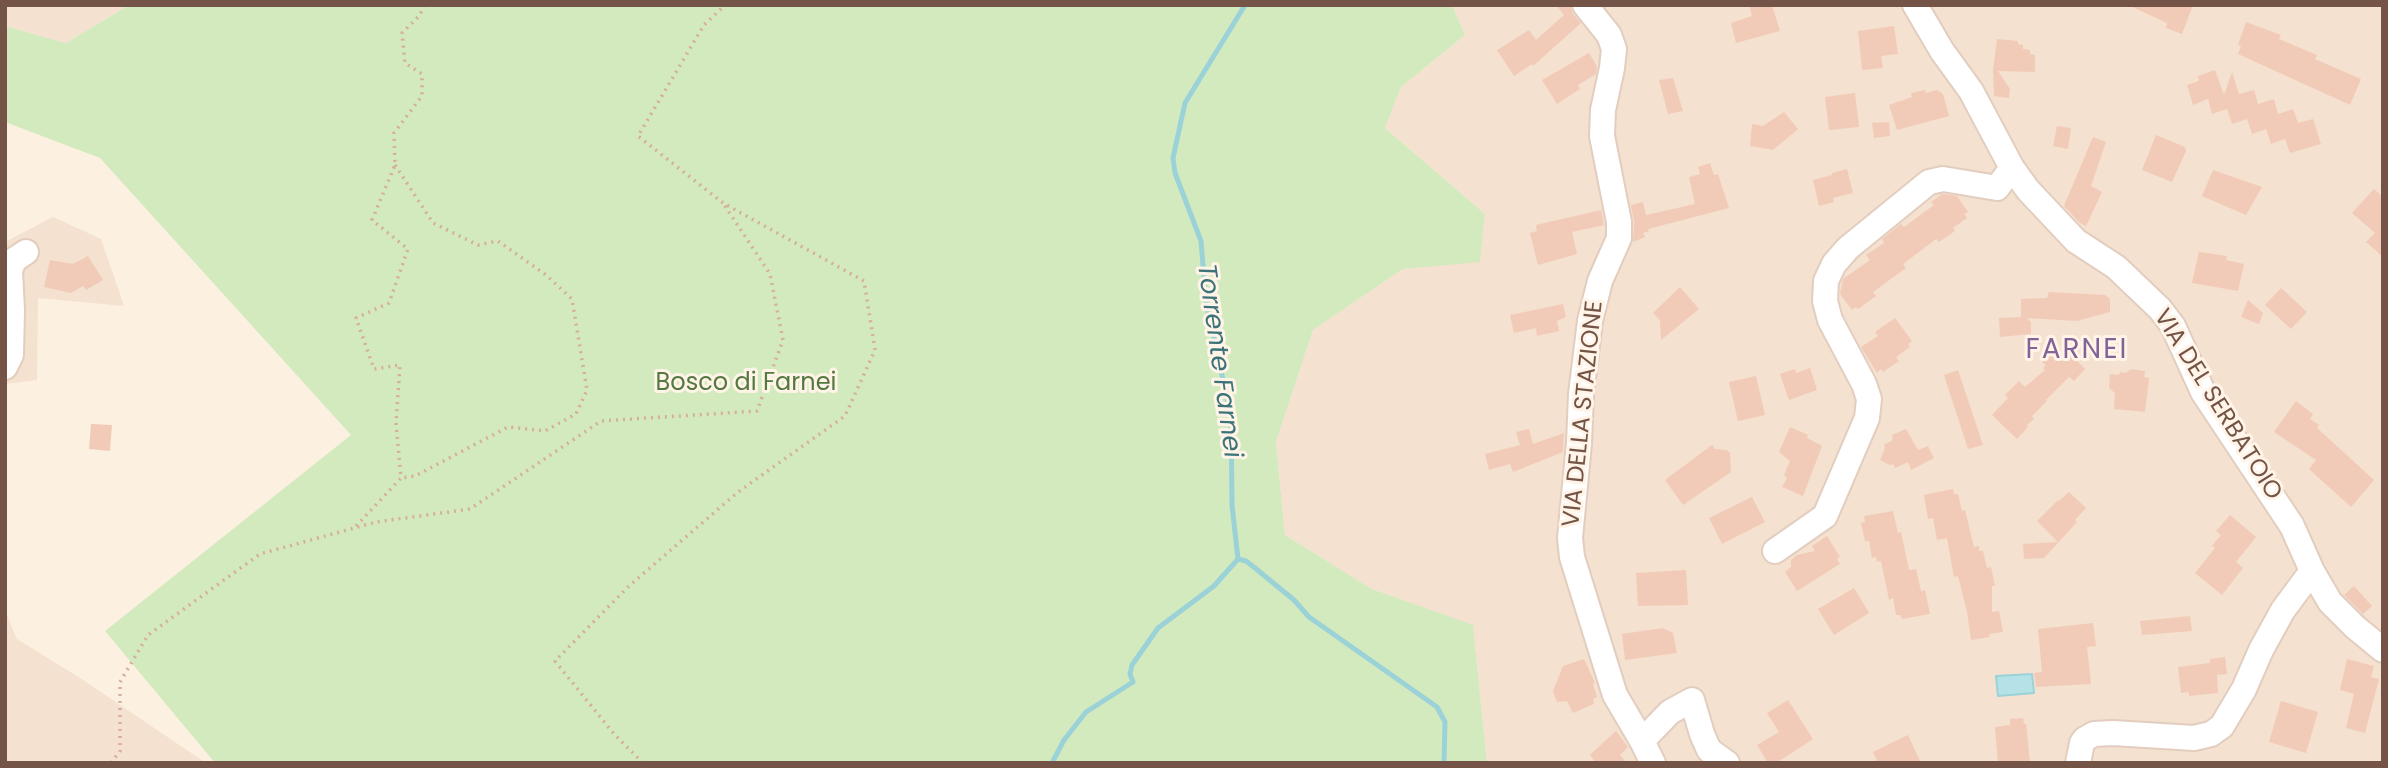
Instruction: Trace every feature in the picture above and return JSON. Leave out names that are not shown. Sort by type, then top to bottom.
[{"type":"street","name":"VIA DELLA STAZIONE","points":[[1585,5],[1609,35],[1614,49],[1603,110],[1602,136],[1616,202],[1619,238],[1600,282],[1590,321],[1579,415],[1570,538],[1572,557],[1615,695],[1648,752]]},
{"type":"street","name":"VIA DEL SERBATOIO","points":[[1915,5],[1942,51],[1982,109],[2012,168],[2028,190],[2076,241],[2116,267],[2160,309],[2173,326],[2203,392],[2292,526],[2312,571],[2330,601],[2355,627],[2383,650]]},
{"type":"street","points":[[1775,551],[1825,516],[1867,418],[1869,399],[1864,384],[1830,320],[1825,301],[1826,281],[1834,264],[1848,248],[1929,183],[1943,178],[1997,188],[2012,168]]},
{"type":"street","points":[[5,367],[11,355],[10,271],[14,260],[26,253]]},
{"type":"street","points":[[2078,763],[2082,743],[2094,734],[2202,737],[2222,726],[2244,689],[2283,610],[2312,571]]},
{"type":"street","name":"VIA DELLA STAZIONE","points":[[1648,752],[1670,712],[1692,700],[1709,750],[1727,763]]},
{"type":"path","points":[[401,478],[396,424],[400,365],[374,369],[356,318],[389,303],[408,249],[372,220],[395,164],[394,133],[422,96],[422,74],[405,63],[402,33],[420,15],[424,5]]},
{"type":"path","points":[[643,763],[614,734],[555,661],[629,586],[728,500],[845,416],[875,350],[864,281],[723,203],[638,136],[704,25],[724,5]]},
{"type":"path","points":[[356,526],[401,478],[415,476],[508,428],[545,431],[576,414],[587,390],[572,299],[546,275],[498,240],[478,245],[433,223],[395,164]]},
{"type":"path","points":[[111,763],[120,751],[120,682],[148,635],[260,554],[356,526],[470,509],[601,421],[757,411],[783,340],[770,274],[723,203]]},
{"type":"shaded area","points":[[5,5],[129,5],[66,43],[5,26]]},
{"type":"shaded area","points":[[1452,5],[2383,5],[2383,763],[1487,763],[1473,626],[1372,589],[1285,535],[1276,442],[1313,330],[1403,269],[1480,261],[1485,214],[1385,128],[1401,87],[1465,35]]},
{"type":"shaded area","points":[[53,217],[101,239],[124,306],[38,298],[37,380],[5,384],[5,242]]},
{"type":"shaded area","points":[[5,611],[17,639],[206,763],[5,763]]},
{"type":"green space","name":"Bosco di Farnei","points":[[129,5],[1452,5],[1465,35],[1401,87],[1385,128],[1485,214],[1480,262],[1403,269],[1313,330],[1276,442],[1285,535],[1372,589],[1473,625],[1487,763],[215,763],[105,631],[351,435],[100,158],[5,122],[5,26],[66,43]]},
{"type":"water","points":[[2032,674],[2034,693],[1998,696],[1996,676]]},
{"type":"building","points":[[1556,5],[1570,5],[1573,14],[1581,23],[1533,66],[1532,64],[1514,76],[1497,50],[1529,30],[1536,40],[1564,15]]},
{"type":"building","points":[[1749,5],[1772,5],[1780,31],[1736,43],[1731,23],[1752,16]]},
{"type":"building","points":[[2128,5],[2193,5],[2182,34],[2166,28],[2167,23]]},
{"type":"building","points":[[2246,22],[2281,35],[2279,39],[2317,55],[2315,59],[2361,79],[2350,105],[2238,54],[2241,46],[2238,45]]},
{"type":"building","points":[[1894,26],[1898,54],[1881,56],[1883,68],[1862,70],[1858,31]]},
{"type":"building","points":[[1997,39],[2018,41],[2018,44],[2023,45],[2023,49],[2030,50],[2030,54],[2035,55],[2035,72],[1998,71],[2010,89],[2009,98],[1994,96],[1993,71]]},
{"type":"building","points":[[1589,53],[1597,67],[1596,74],[1578,85],[1580,89],[1557,104],[1542,80]]},
{"type":"building","points":[[2215,70],[2224,95],[2232,72],[2239,94],[2254,90],[2258,104],[2274,99],[2278,114],[2293,109],[2298,123],[2313,119],[2321,144],[2290,153],[2285,139],[2271,144],[2266,129],[2252,134],[2247,119],[2232,124],[2227,109],[2212,114],[2208,99],[2193,105],[2187,85],[2199,81],[2198,76]]},
{"type":"building","points":[[1673,78],[1683,111],[1668,114],[1659,80]]},
{"type":"building","points":[[1925,90],[1926,93],[1937,90],[1943,94],[1949,116],[1897,130],[1889,105],[1912,97],[1911,93]]},
{"type":"building","points":[[1855,93],[1859,127],[1829,130],[1825,97]]},
{"type":"building","points":[[1784,112],[1798,129],[1773,150],[1750,146],[1752,124],[1763,126]]},
{"type":"building","points":[[1889,122],[1890,136],[1874,138],[1872,123]]},
{"type":"building","points":[[2057,126],[2071,128],[2068,149],[2053,146]]},
{"type":"building","points":[[2156,135],[2185,147],[2186,151],[2172,182],[2142,170]]},
{"type":"building","points":[[2093,137],[2106,142],[2091,186],[2102,192],[2086,226],[2064,206]]},
{"type":"building","points":[[1710,163],[1714,175],[1718,174],[1729,208],[1648,229],[1649,231],[1643,233],[1645,237],[1633,242],[1631,205],[1643,202],[1646,215],[1695,204],[1689,177],[1700,174],[1698,167]]},
{"type":"building","points":[[1847,169],[1853,193],[1833,198],[1834,202],[1819,206],[1813,180]]},
{"type":"building","points":[[2213,170],[2262,187],[2246,215],[2202,196]]},
{"type":"building","points":[[2374,189],[2383,197],[2383,257],[2366,242],[2375,233],[2352,213]]},
{"type":"building","points":[[1942,194],[1957,196],[1968,212],[1964,214],[1967,218],[1953,228],[1955,231],[1939,242],[1936,239],[1903,264],[1906,268],[1873,292],[1876,296],[1858,309],[1856,307],[1852,310],[1840,294],[1843,279],[1870,260],[1866,255],[1884,243],[1882,239],[1901,224],[1904,227],[1934,205],[1931,202]]},
{"type":"building","points":[[1601,210],[1604,225],[1572,232],[1577,254],[1538,265],[1530,233],[1537,231],[1536,225]]},
{"type":"building","points":[[2199,252],[2227,256],[2226,260],[2244,264],[2238,291],[2192,283]]},
{"type":"building","points":[[88,256],[103,280],[86,290],[83,286],[71,293],[44,287],[50,260],[73,264]]},
{"type":"building","points":[[1680,287],[1699,309],[1661,340],[1660,320],[1653,313]]},
{"type":"building","points":[[2281,288],[2307,312],[2291,329],[2265,305]]},
{"type":"building","points":[[2049,292],[2105,295],[2110,299],[2110,312],[2077,321],[2027,318],[2031,322],[2031,334],[2000,337],[1999,318],[2021,317],[2021,299],[2047,298]]},
{"type":"building","points":[[2248,300],[2263,313],[2259,324],[2241,317]]},
{"type":"building","points":[[1563,304],[1566,317],[1557,321],[1559,331],[1537,336],[1536,328],[1514,333],[1510,315]]},
{"type":"building","points":[[1895,318],[1912,341],[1908,344],[1910,347],[1896,357],[1899,361],[1877,373],[1861,347],[1878,336],[1875,332]]},
{"type":"building","points":[[2057,348],[2063,355],[2067,351],[2085,369],[2074,381],[2069,377],[2046,400],[2017,439],[1992,415],[2008,398],[2005,395],[2019,381],[2025,387],[2045,370],[2043,368],[2046,365],[2042,362]]},
{"type":"building","points":[[1810,368],[1817,390],[1789,400],[1780,374],[1795,369],[1796,373]]},
{"type":"building","points":[[2131,369],[2145,371],[2144,377],[2149,378],[2145,412],[2114,409],[2115,393],[2109,388],[2110,374],[2119,375],[2120,372],[2126,373]]},
{"type":"building","points":[[1958,370],[1983,445],[1968,449],[1944,375]]},
{"type":"building","points":[[1756,376],[1765,415],[1738,421],[1729,382]]},
{"type":"building","points":[[2296,401],[2313,414],[2310,419],[2319,425],[2317,428],[2374,480],[2351,507],[2309,469],[2316,460],[2274,432]]},
{"type":"building","points":[[91,424],[112,425],[110,451],[89,449]]},
{"type":"building","points":[[1790,427],[1808,435],[1807,438],[1822,446],[1803,496],[1782,487],[1787,478],[1784,475],[1790,461],[1779,452]]},
{"type":"building","points":[[1529,429],[1533,444],[1564,433],[1563,452],[1513,472],[1510,464],[1489,470],[1485,454],[1520,445],[1516,432]]},
{"type":"building","points":[[1906,429],[1918,450],[1928,446],[1934,458],[1911,470],[1908,462],[1895,468],[1893,464],[1880,460],[1884,445],[1893,440],[1892,435]]},
{"type":"building","points":[[1712,445],[1715,449],[1727,450],[1730,453],[1731,472],[1683,505],[1665,480]]},
{"type":"building","points":[[1953,489],[1954,494],[1958,494],[1962,511],[1965,510],[1974,547],[1979,546],[1987,568],[1991,567],[1995,586],[1992,586],[1992,612],[1999,611],[2003,632],[1989,634],[1990,637],[1971,640],[1967,612],[1958,576],[1954,577],[1947,538],[1937,540],[1933,518],[1928,519],[1924,495]]},
{"type":"building","points":[[2069,492],[2086,508],[2075,520],[2077,522],[2044,558],[2024,559],[2023,544],[2058,542],[2037,521]]},
{"type":"building","points":[[1752,497],[1765,522],[1722,544],[1709,518]]},
{"type":"building","points":[[1893,511],[1898,533],[1901,532],[1909,570],[1916,569],[1921,591],[1925,590],[1930,614],[1902,619],[1900,615],[1896,615],[1893,598],[1889,600],[1881,561],[1877,562],[1876,557],[1872,558],[1869,541],[1865,541],[1861,523],[1865,522],[1864,516]]},
{"type":"building","points":[[2230,515],[2256,537],[2236,562],[2243,568],[2222,595],[2195,573],[2215,548],[2212,546],[2221,535],[2216,531]]},
{"type":"building","points":[[1827,536],[1840,557],[1837,559],[1840,564],[1797,591],[1785,572],[1791,567],[1791,560],[1797,555],[1815,551],[1812,546]]},
{"type":"building","points":[[1686,570],[1688,605],[1638,606],[1636,573]]},
{"type":"building","points":[[2354,586],[2372,606],[2363,614],[2344,595]]},
{"type":"building","points":[[1854,588],[1869,613],[1834,635],[1818,609]]},
{"type":"building","points":[[2190,616],[2192,631],[2142,635],[2140,621]]},
{"type":"building","points":[[2093,623],[2096,646],[2087,647],[2091,684],[2036,687],[2034,673],[2042,672],[2038,629]]},
{"type":"building","points":[[1663,628],[1673,633],[1677,653],[1625,660],[1622,634]]},
{"type":"building","points":[[2225,657],[2227,674],[2217,675],[2218,693],[2189,696],[2189,692],[2181,693],[2178,667],[2210,663],[2210,659]]},
{"type":"building","points":[[1584,659],[1595,683],[1593,684],[1597,697],[1593,699],[1594,704],[1573,713],[1567,701],[1557,702],[1553,691],[1563,666]]},
{"type":"building","points":[[2347,659],[2374,666],[2371,677],[2379,679],[2365,733],[2346,728],[2354,694],[2340,690]]},
{"type":"building","points":[[1788,700],[1813,739],[1784,758],[1768,763],[1757,745],[1779,732],[1767,713]]},
{"type":"building","points":[[2281,701],[2318,712],[2306,753],[2269,742]]},
{"type":"building","points":[[2023,718],[2024,724],[2026,723],[2030,763],[1998,763],[1995,727],[2010,725],[2010,719]]},
{"type":"building","points":[[1616,731],[1628,747],[1620,755],[1627,763],[1596,763],[1590,755]]},
{"type":"building","points":[[1908,735],[1921,763],[1878,763],[1873,752]]},
{"type":"waterway","name":"Torrente Farnei","points":[[1245,5],[1185,103],[1173,158],[1175,173],[1201,241],[1206,302],[1231,417],[1232,505],[1238,559],[1255,568],[1294,600],[1309,617],[1437,707],[1445,722],[1444,763]]},
{"type":"waterway","points":[[1052,763],[1064,740],[1086,712],[1133,682],[1130,674],[1132,665],[1158,628],[1214,586],[1238,559]]},
{"type":"district","name":"FARNEI","points":[[2077,351]]}]
